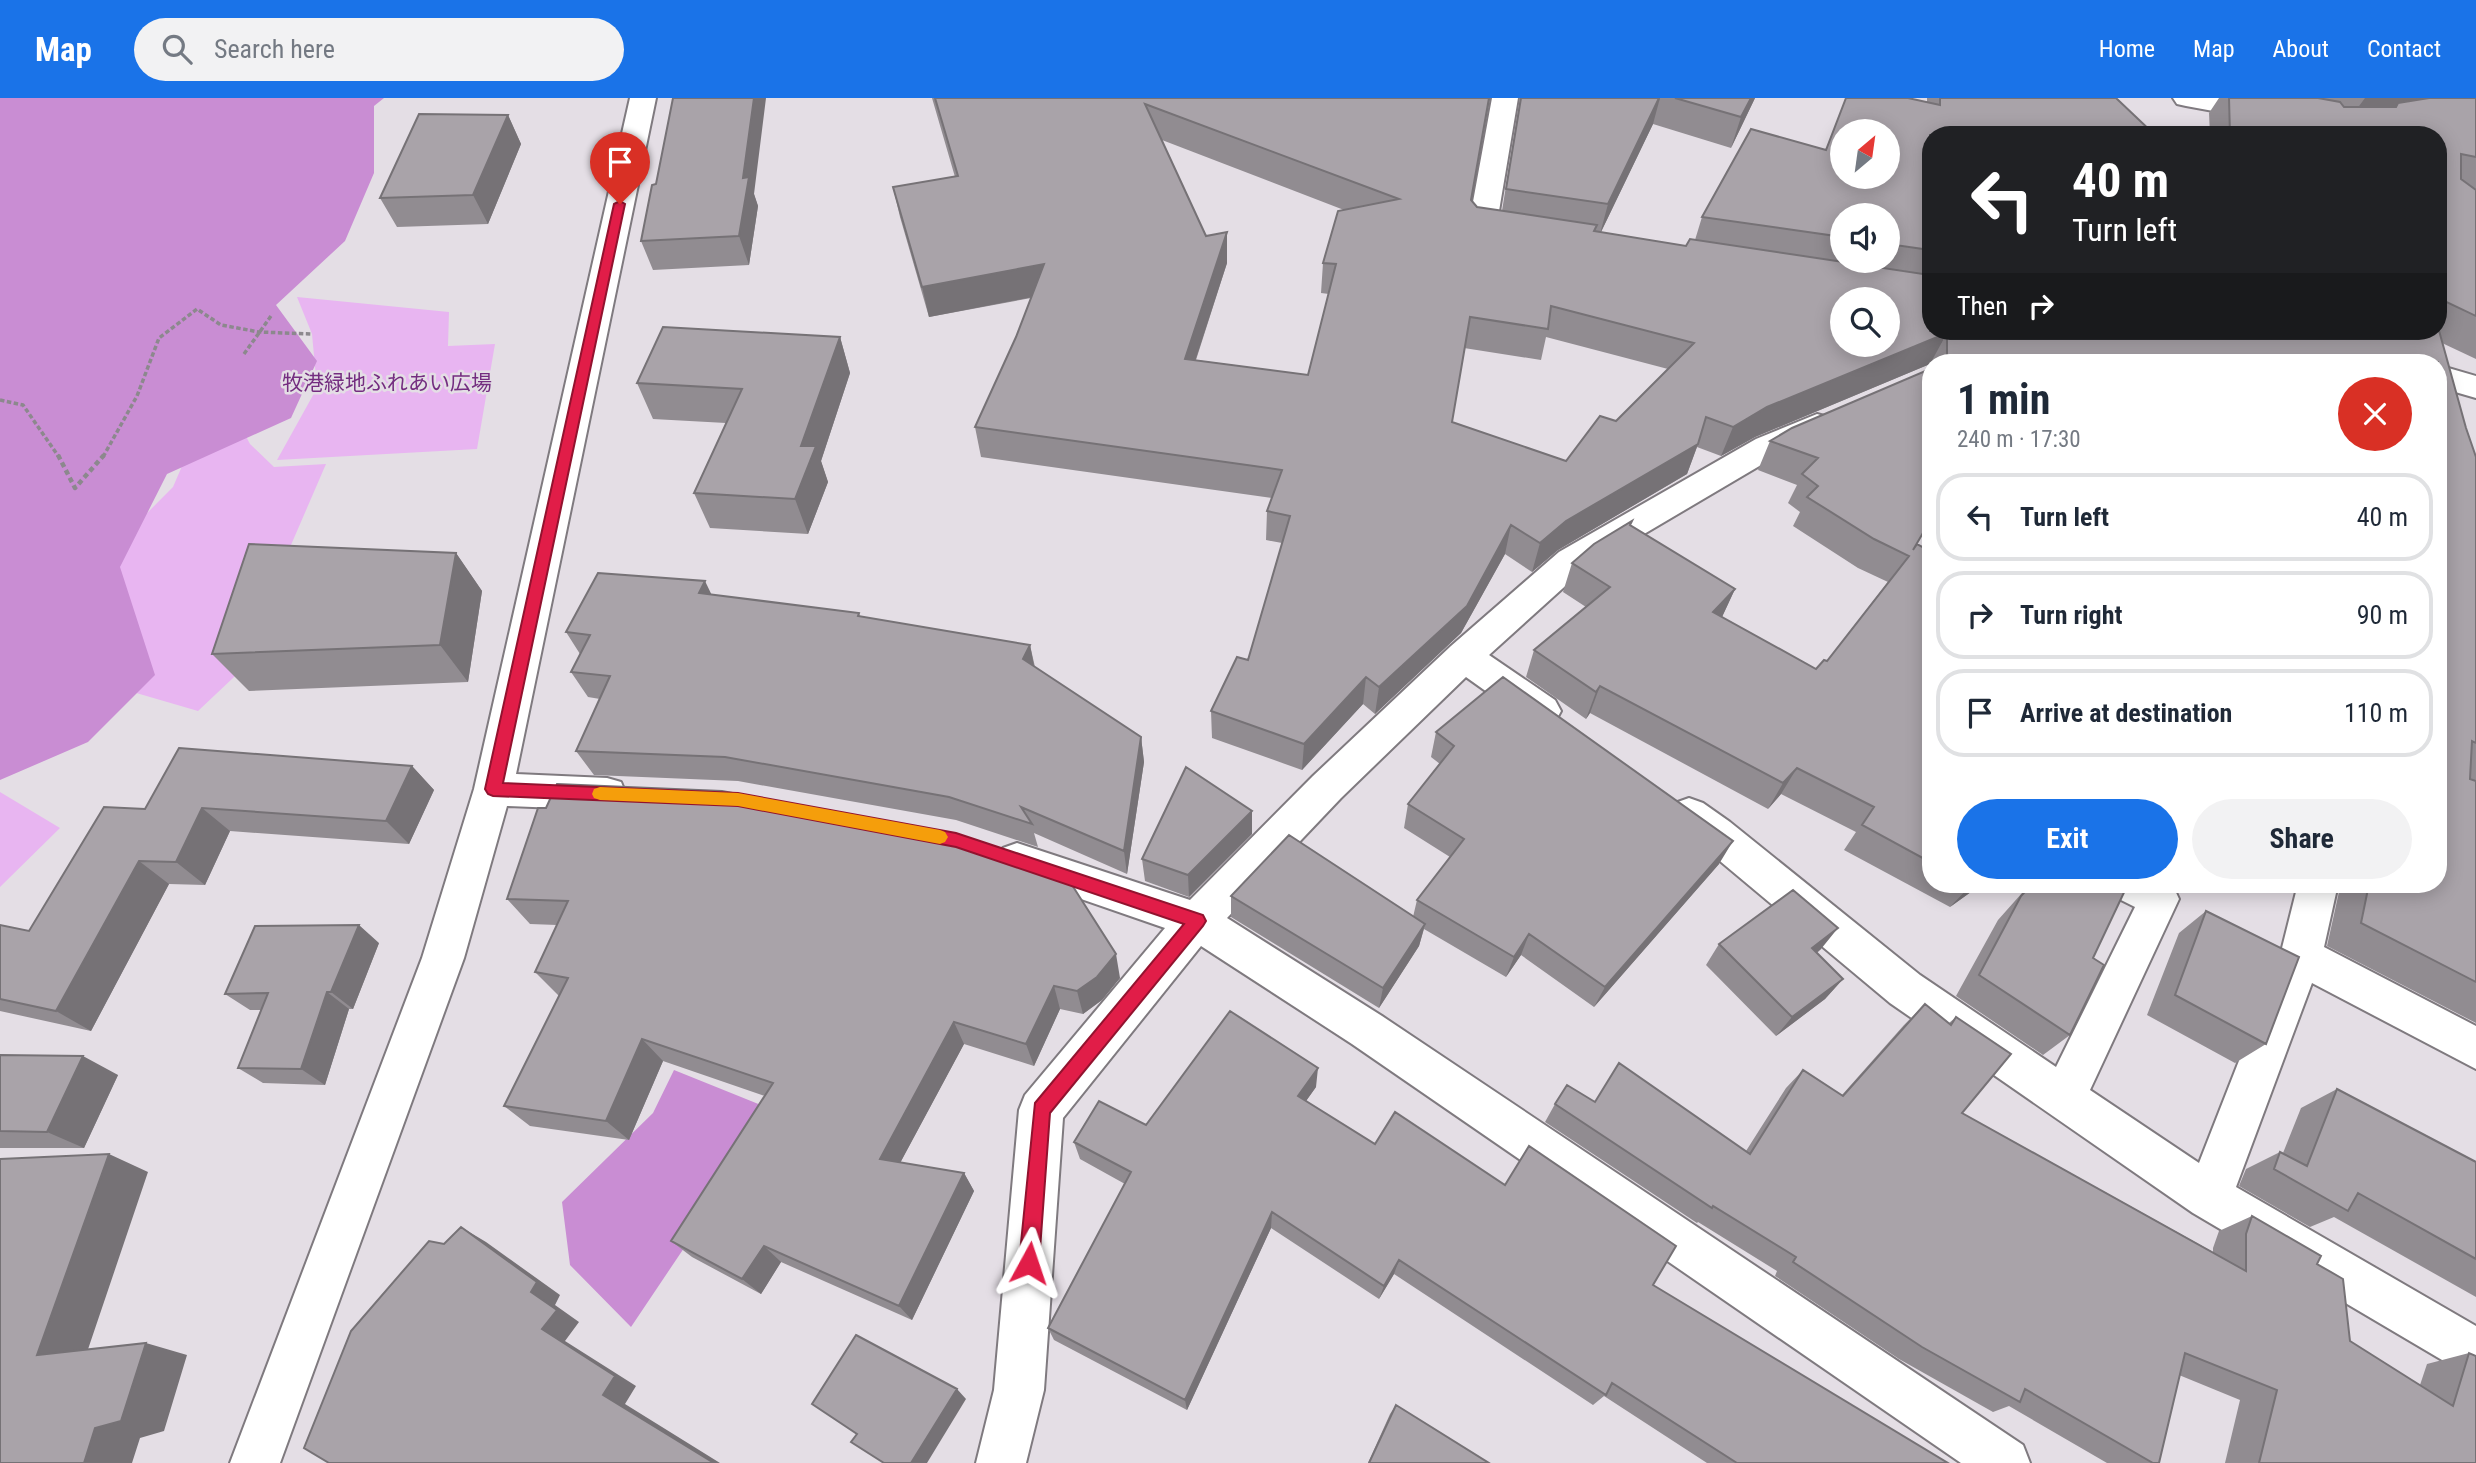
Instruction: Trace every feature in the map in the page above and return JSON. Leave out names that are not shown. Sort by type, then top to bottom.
[{"type":"street","points":[[255,1463],[443,958],[493,789],[643,98]]},
{"type":"street","points":[[1505,98],[1482,229],[1537,238]]},
{"type":"street","points":[[2186,98],[2345,126]]},
{"type":"street","points":[[2447,379],[2476,387]]},
{"type":"street","points":[[1001,1463],[1019,1390],[1041,1110],[1197,921],[1327,787],[1464,656],[1571,561],[1767,447],[1842,414]]},
{"type":"street","points":[[1464,656],[1573,733]]},
{"type":"street","points":[[493,789],[644,796]]},
{"type":"street","points":[[1661,795],[1716,834],[1905,989],[2209,1197],[2476,1353]]},
{"type":"street","points":[[981,849],[1197,921],[1367,1030],[2005,1463]]},
{"type":"street","points":[[2065,1096],[2159,899],[2147,893]]},
{"type":"street","points":[[2209,1197],[2301,956],[2316,893]]},
{"type":"street","points":[[2301,956],[2476,1049]]},
{"type":"path","points":[[0,400],[23,405],[63,463],[75,488],[100,463],[137,396],[159,338],[197,309],[220,325],[259,332],[312,334]]},
{"type":"path","points":[[244,354],[271,317]]},
{"type":"green space","name":"牧港緑地ふれあい広場","points":[[297,297],[449,312],[448,346],[495,344],[477,449],[277,460],[317,388],[312,334]]},
{"type":"green space","points":[[239,423],[250,444],[274,467],[326,464],[275,582],[251,661],[198,711],[6,655],[173,487],[195,436]]},
{"type":"green space","points":[[0,792],[60,828],[0,887]]},
{"type":"shaded area","points":[[0,98],[384,98],[374,106],[374,173],[345,241],[276,305],[317,361],[291,418],[167,474],[120,567],[155,675],[88,742],[0,780]]},
{"type":"shaded area","points":[[674,1070],[776,1111],[631,1327],[570,1265],[562,1202],[653,1113]]},
{"type":"building","points":[[673,98],[754,98],[743,178],[749,177],[739,236],[641,241],[652,185],[656,184]]},
{"type":"building","points":[[935,98],[1489,98],[1471,200],[1477,207],[1597,225],[1594,231],[1686,246],[1690,239],[1830,260],[1830,273],[1900,273],[1900,270],[1922,274],[1922,340],[1930,340],[1900,352],[1900,287],[1830,287],[1830,357],[1889,357],[1767,407],[1733,427],[1706,417],[1698,444],[1566,521],[1540,543],[1511,525],[1467,606],[1379,687],[1366,677],[1304,744],[1211,711],[1237,657],[1248,660],[1290,516],[1267,511],[1282,470],[975,427],[1016,337],[1044,264],[922,287],[893,187],[958,176]],"holes":[[[1145,104],[1399,199],[1338,211],[1323,263],[1336,264],[1308,375],[1185,359],[1227,232],[1206,236]],[[1551,306],[1694,343],[1616,421],[1600,416],[1566,461],[1452,422],[1470,317],[1548,329]]]},
{"type":"building","points":[[1521,98],[1659,98],[1608,204],[1506,189]]},
{"type":"building","points":[[1675,98],[1751,98],[1741,117]]},
{"type":"building","points":[[1846,98],[1908,98],[1940,105],[1940,98],[2116,98],[2146,126],[1922,126],[1922,249],[1900,246],[1900,203],[1830,203],[1830,235],[1702,217],[1751,129],[1826,150],[1830,140],[1830,189],[1900,189],[1900,119],[1838,119]]},
{"type":"building","points":[[2229,98],[2318,98],[2340,102],[2344,107],[2396,107],[2398,103],[2429,98],[2476,98],[2476,157],[2461,154],[2461,179],[2476,190],[2476,316],[2447,302],[2447,126],[2230,126]]},
{"type":"building","points":[[419,114],[508,115],[473,195],[380,198]]},
{"type":"building","points":[[663,327],[840,337],[801,446],[816,446],[795,499],[694,493],[742,389],[637,383]]},
{"type":"building","points":[[1947,340],[2442,340],[2445,354],[1947,354]]},
{"type":"building","points":[[2447,359],[2476,457],[2476,743],[2472,741],[2470,779],[2476,781],[2476,982],[2361,923],[2367,893],[2447,893]]},
{"type":"building","points":[[1922,372],[1922,535],[1913,550],[1917,544],[1922,547],[1922,858],[1862,825],[1874,807],[1797,768],[1783,783],[1600,686],[1596,692],[1534,650],[1610,587],[1572,563],[1594,544],[1632,521],[1630,525],[1735,589],[1713,612],[1816,669],[1824,660],[1827,661],[1909,556],[1874,539],[1807,497],[1818,486],[1802,474],[1818,458],[1770,441],[1792,428]]},
{"type":"building","points":[[249,544],[456,553],[440,645],[212,654]]},
{"type":"building","points":[[598,573],[705,581],[699,593],[859,613],[858,616],[1030,645],[1023,659],[1141,737],[1124,851],[1021,807],[1032,824],[949,797],[725,757],[576,751],[610,676],[571,672],[590,635],[566,632]]},
{"type":"building","points":[[1503,677],[1733,841],[1605,987],[1529,934],[1514,957],[1417,900],[1464,839],[1408,804],[1454,746],[1436,732]]},
{"type":"building","points":[[179,748],[412,766],[386,821],[202,808],[176,862],[139,861],[56,1011],[0,999],[0,925],[29,931],[104,807],[145,809]]},
{"type":"building","points":[[1186,767],[1252,811],[1188,875],[1142,859]]},
{"type":"building","points":[[557,784],[722,791],[946,833],[1065,874],[1116,954],[1097,977],[1077,991],[1054,986],[1026,1044],[954,1022],[880,1159],[964,1173],[899,1306],[764,1246],[742,1279],[671,1241],[773,1083],[642,1039],[606,1121],[504,1106],[568,978],[535,972],[568,901],[507,899],[538,808],[546,808]]},
{"type":"building","points":[[1289,835],[1425,924],[1383,988],[1231,896]]},
{"type":"building","points":[[1793,890],[1838,928],[1812,948],[1843,979],[1792,1017],[1719,944]]},
{"type":"building","points":[[2024,893],[2124,893],[2093,958],[2104,965],[2070,1035],[1979,975]]},
{"type":"building","points":[[2206,911],[2299,957],[2266,1044],[2175,995]]},
{"type":"building","points":[[359,925],[331,992],[327,992],[301,1069],[238,1068],[268,993],[225,994],[255,926]]},
{"type":"building","points":[[1925,1004],[1951,1025],[1956,1017],[2011,1054],[1962,1113],[2246,1271],[2246,1234],[2252,1216],[2321,1256],[2317,1264],[2343,1279],[2350,1341],[2453,1406],[2469,1353],[2476,1356],[2476,1463],[2259,1463],[2277,1390],[2185,1353],[2159,1463],[2153,1463],[2025,1389],[2020,1402],[1922,1347],[1793,1262],[1796,1257],[1713,1206],[1712,1208],[1555,1104],[1567,1085],[1595,1102],[1619,1063],[1750,1154],[1803,1070],[1843,1096]]},
{"type":"building","points":[[1230,1011],[1318,1068],[1298,1096],[1375,1144],[1395,1112],[1505,1185],[1529,1146],[1676,1246],[1653,1285],[1948,1463],[1737,1463],[1612,1383],[1606,1395],[1399,1260],[1384,1286],[1272,1212],[1185,1400],[1048,1328],[1131,1172],[1074,1142],[1099,1101],[1146,1125]]},
{"type":"building","points":[[0,1055],[83,1056],[47,1132],[0,1131]]},
{"type":"building","points":[[2337,1089],[2476,1162],[2476,1259],[2358,1193],[2348,1211],[2274,1169],[2280,1152],[2307,1166]]},
{"type":"building","points":[[109,1154],[37,1355],[146,1343],[121,1421],[95,1428],[84,1463],[0,1463],[0,1159]]},
{"type":"building","points":[[461,1227],[537,1282],[531,1292],[557,1310],[542,1329],[615,1376],[603,1395],[714,1463],[329,1463],[304,1448],[351,1331],[429,1241],[444,1244]]},
{"type":"building","points":[[856,1335],[957,1389],[911,1463],[884,1463],[851,1442],[857,1434],[812,1404]]},
{"type":"building","points":[[1396,1405],[1489,1463],[1369,1463]]},
{"type":"slow traffic","points":[[600,794],[738,800],[940,837]]},
{"type":"route","points":[[620,204],[493,789],[738,800],[956,840],[1197,921],[1041,1110],[1029,1263]]}]
